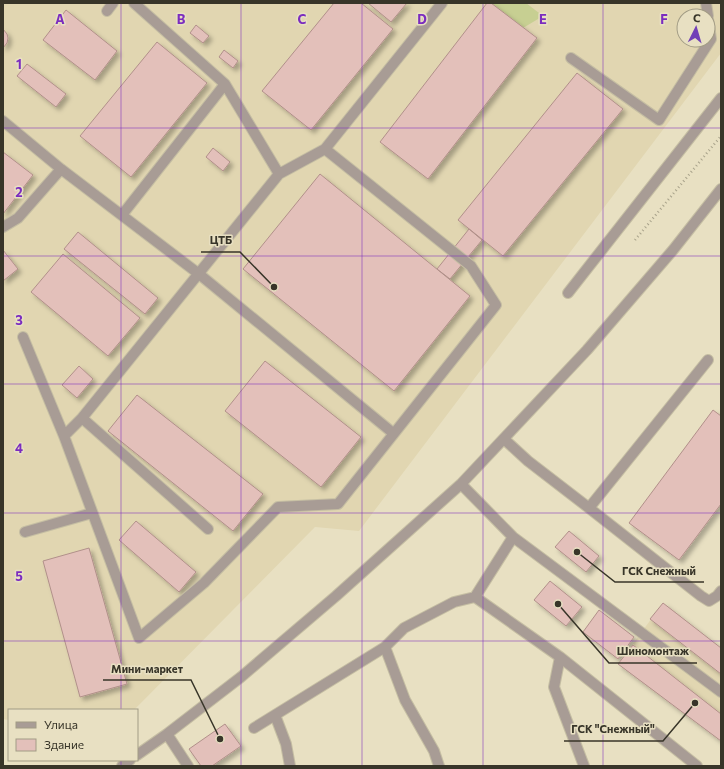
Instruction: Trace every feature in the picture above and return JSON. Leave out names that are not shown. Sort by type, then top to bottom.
[{"type":"street","points":[[107,11],[113,3]]},
{"type":"street","points":[[134,3],[225,84],[279,174]]},
{"type":"street","points":[[64,436],[82,418],[279,174],[325,149],[442,3]]},
{"type":"street","points":[[571,58],[659,120],[704,48]]},
{"type":"street","points":[[122,215],[225,84]]},
{"type":"street","points":[[568,293],[721,98]]},
{"type":"street","points":[[3,121],[61,169],[198,274],[393,433]]},
{"type":"street","points":[[22,337],[64,436],[139,638],[204,583],[278,507],[338,504],[496,305],[471,266],[325,149]]},
{"type":"street","points":[[3,227],[18,218],[61,169]]},
{"type":"street","points":[[138,754],[167,734],[241,676],[336,596],[461,484],[587,350],[673,250],[721,189]]},
{"type":"street","points":[[589,508],[708,360]]},
{"type":"street","points":[[82,418],[208,530]]},
{"type":"street","points":[[504,439],[528,461],[701,596],[709,600],[717,596],[721,591]]},
{"type":"street","points":[[461,484],[513,537],[721,692]]},
{"type":"street","points":[[25,532],[92,514]]},
{"type":"street","points":[[254,728],[385,647],[404,628],[454,602],[475,597],[513,537]]},
{"type":"street","points":[[475,597],[560,657],[697,766]]},
{"type":"street","points":[[385,647],[405,700],[434,751],[439,766]]},
{"type":"street","points":[[560,657],[554,687],[584,766]]},
{"type":"street","points":[[275,715],[286,744],[290,766]]},
{"type":"street","points":[[167,734],[188,766]]},
{"type":"path","points":[[635,240],[721,136]]},
{"type":"shaded area","points":[[3,3],[721,3],[721,53],[359,531],[315,527],[135,709],[8,709],[8,720],[3,719]]},
{"type":"shaded area","points":[[663,603],[721,648],[721,741],[618,664]]},
{"type":"green space","points":[[491,3],[526,3],[543,16],[523,28]]},
{"type":"building","points":[[334,3],[361,3],[393,29],[311,130],[262,91]]},
{"type":"building","points":[[368,3],[407,3],[391,22]]},
{"type":"building","points":[[487,3],[491,3],[537,38],[428,179],[380,142]]},
{"type":"building","points":[[66,10],[117,51],[95,80],[43,40]]},
{"type":"building","points":[[196,25],[209,36],[203,43],[190,33]]},
{"type":"building","points":[[3,29],[8,38],[7,43],[3,48]]},
{"type":"building","points":[[157,42],[207,83],[131,177],[80,136]]},
{"type":"building","points":[[224,50],[238,61],[233,68],[219,57]]},
{"type":"building","points":[[27,64],[66,94],[56,107],[17,76]]},
{"type":"building","points":[[577,73],[623,109],[503,256],[458,220]]},
{"type":"building","points":[[213,148],[230,162],[223,171],[206,157]]},
{"type":"building","points":[[3,152],[33,175],[3,214]]},
{"type":"building","points":[[320,174],[470,296],[394,391],[243,269]]},
{"type":"building","points":[[469,229],[482,240],[450,279],[437,269]]},
{"type":"building","points":[[78,232],[158,298],[145,314],[64,249]]},
{"type":"building","points":[[3,250],[18,269],[3,281]]},
{"type":"building","points":[[63,254],[140,318],[108,356],[31,292]]},
{"type":"building","points":[[265,361],[361,437],[321,487],[225,411]]},
{"type":"building","points":[[79,366],[93,379],[77,398],[62,385]]},
{"type":"building","points":[[137,395],[263,494],[233,531],[108,431]]},
{"type":"building","points":[[713,410],[721,416],[721,504],[679,560],[629,523]]},
{"type":"building","points":[[136,521],[196,572],[179,592],[119,540]]},
{"type":"building","points":[[569,531],[599,556],[586,572],[555,547]]},
{"type":"building","points":[[89,548],[127,684],[80,697],[43,561]]},
{"type":"building","points":[[550,581],[582,607],[566,626],[534,600]]},
{"type":"building","points":[[663,603],[721,648],[721,674],[650,619]]},
{"type":"building","points":[[599,610],[634,637],[618,659],[583,632]]},
{"type":"building","points":[[633,645],[721,714],[721,741],[618,664]]},
{"type":"building","points":[[225,724],[241,746],[212,766],[201,766],[189,749]]},
{"type":"place","name":"ЦТБ","points":[[274,287]]},
{"type":"place","name":"ГСК Снежный","points":[[577,552]]},
{"type":"place","name":"Шиномонтаж","points":[[558,604]]},
{"type":"place","name":"ГСК \"Снежный\"","points":[[695,703]]},
{"type":"place","name":"Мини-маркет","points":[[220,739]]}]
